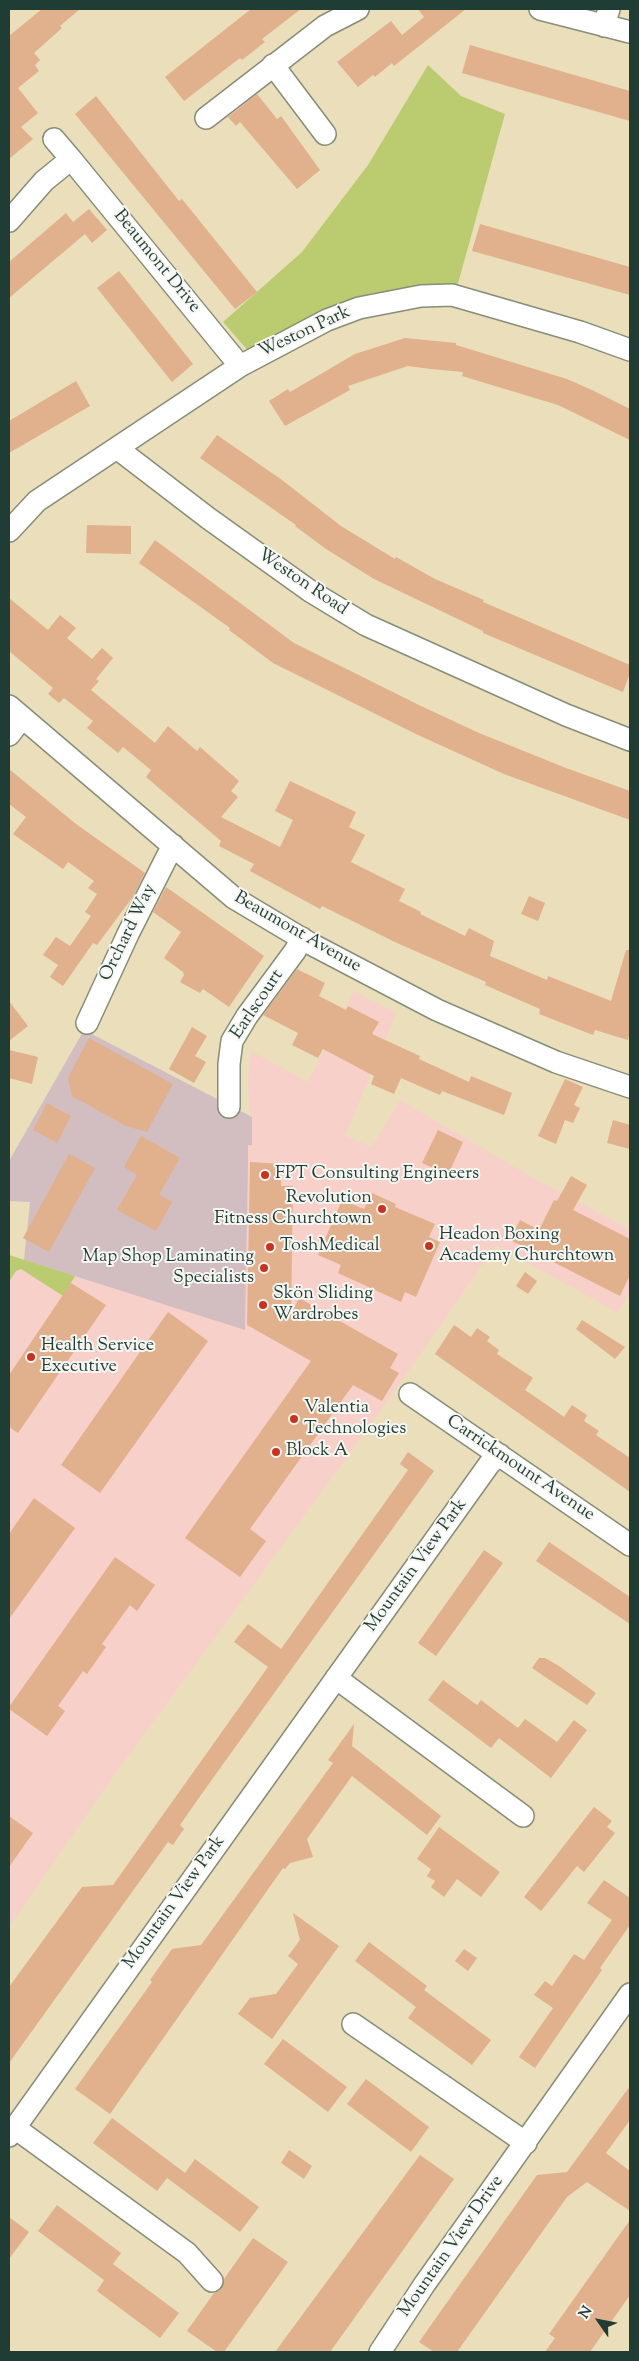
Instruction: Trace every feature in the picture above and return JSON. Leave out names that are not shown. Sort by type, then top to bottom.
[{"type":"street","points":[[206,118],[325,26],[358,9]]},
{"type":"street","points":[[540,9],[606,17],[630,32]]},
{"type":"street","points":[[273,65],[324,134]]},
{"type":"street","name":"Beaumont Drive","points":[[54,139],[240,366]]},
{"type":"street","points":[[9,220],[44,181],[71,159]]},
{"type":"street","name":"Weston Park","points":[[118,449],[240,366],[327,320],[359,308],[420,296],[452,295],[580,332],[630,350]]},
{"type":"street","points":[[9,531],[38,501],[118,449]]},
{"type":"street","name":"Weston Road","points":[[118,449],[208,518],[310,590],[366,625],[566,715],[630,740]]},
{"type":"street","points":[[9,735],[16,712]]},
{"type":"street","name":"Beaumont Avenue","points":[[16,712],[234,898],[302,938],[437,1010],[556,1062],[630,1088]]},
{"type":"street","name":"Orchard Way","points":[[87,1023],[128,934],[173,845]]},
{"type":"street","name":"Earlscourt","points":[[229,1107],[229,1064],[232,1041],[247,1016],[295,951],[302,938]]},
{"type":"street","name":"Carrickmount Avenue","points":[[410,1394],[630,1545]]},
{"type":"street","name":"Mountain View Park","points":[[212,2281],[187,2253],[12,2132],[490,1463],[500,1456]]},
{"type":"street","points":[[336,1678],[523,1816]]},
{"type":"street","name":"Mountain View Drive","points":[[380,2352],[424,2285],[630,1994]]},
{"type":"street","points":[[353,2024],[526,2143]]},
{"type":"shaded area","points":[[354,991],[396,1013],[345,1136],[372,1147],[400,1100],[530,1176],[630,1230],[630,1291],[618,1313],[496,1245],[379,1413],[110,1781],[9,1927],[9,1255],[75,1276],[248,1163],[248,1145],[252,1145],[248,1084],[251,1051],[308,1082]]},
{"type":"shaded area","points":[[84,1030],[252,1117],[252,1145],[248,1145],[245,1330],[24,1260],[30,1202],[9,1201],[9,1161]]},
{"type":"green space","points":[[428,65],[461,96],[505,114],[457,287],[250,353],[223,322],[302,252],[368,165]]},
{"type":"green space","points":[[9,1255],[75,1276],[63,1296],[21,1269],[16,1271],[9,1282]]},
{"type":"building","points":[[42,9],[80,9],[60,26],[62,28],[34,53],[40,60],[35,65],[39,71],[18,88],[38,113],[21,127],[33,139],[9,159],[9,36]]},
{"type":"building","points":[[251,9],[301,9],[262,39],[265,42],[242,60],[240,58],[184,101],[165,77]]},
{"type":"building","points":[[418,9],[466,9],[394,66],[392,63],[375,77],[373,75],[358,87],[337,62],[391,21],[402,35],[424,17]]},
{"type":"building","points":[[470,45],[630,91],[630,121],[462,73]]},
{"type":"building","points":[[257,94],[277,119],[281,116],[320,170],[297,189],[240,122],[236,126],[228,117]]},
{"type":"building","points":[[96,96],[179,201],[182,199],[257,292],[235,309],[75,114]]},
{"type":"building","points":[[89,209],[107,230],[92,243],[85,234],[9,298],[9,262],[66,213],[73,222]]},
{"type":"building","points":[[480,224],[630,267],[630,295],[472,251]]},
{"type":"building","points":[[119,271],[193,364],[172,382],[97,288]]},
{"type":"building","points":[[405,338],[456,343],[456,345],[567,379],[592,390],[630,409],[630,440],[558,405],[462,376],[463,372],[408,366],[348,386],[350,390],[285,426],[269,401],[288,389],[290,392],[355,354]]},
{"type":"building","points":[[76,381],[90,406],[9,453],[9,421]]},
{"type":"building","points":[[217,435],[282,480],[341,526],[395,559],[396,557],[435,579],[484,600],[483,602],[630,665],[630,673],[623,692],[483,633],[483,631],[374,579],[326,549],[296,525],[200,458]]},
{"type":"building","points":[[87,525],[131,526],[131,554],[86,553]]},
{"type":"building","points":[[155,540],[294,643],[479,733],[630,791],[630,820],[504,774],[418,735],[273,663],[229,630],[230,628],[139,563]]},
{"type":"building","points":[[9,598],[48,630],[60,615],[76,628],[67,638],[92,659],[102,648],[113,658],[96,679],[99,681],[91,690],[155,743],[168,726],[197,751],[200,747],[239,781],[231,791],[238,797],[221,817],[280,847],[293,820],[275,811],[290,781],[356,812],[349,827],[365,835],[351,862],[405,889],[399,901],[421,912],[420,914],[465,936],[469,928],[494,941],[490,956],[547,980],[548,976],[611,1001],[626,950],[630,950],[630,1031],[628,1040],[595,1030],[593,1035],[539,1014],[540,1009],[485,985],[486,982],[397,943],[322,906],[320,909],[250,871],[254,864],[219,846],[221,841],[146,777],[151,770],[123,747],[118,753],[87,728],[93,721],[64,698],[59,703],[48,694],[53,688],[9,651]]},
{"type":"building","points":[[9,769],[76,824],[145,873],[132,898],[97,945],[93,943],[63,986],[50,977],[58,965],[43,955],[56,937],[70,946],[91,916],[85,912],[97,894],[88,888],[94,881],[68,862],[63,869],[13,834],[26,817],[9,804]]},
{"type":"building","points":[[166,887],[264,956],[229,1007],[203,989],[200,993],[180,982],[184,975],[183,972],[164,958],[181,932],[153,912]]},
{"type":"building","points":[[529,896],[545,903],[538,921],[521,914]]},
{"type":"building","points":[[297,969],[325,983],[319,996],[346,1010],[348,1006],[379,1022],[372,1034],[420,1056],[419,1059],[469,1082],[471,1076],[512,1093],[504,1115],[442,1091],[440,1095],[401,1078],[394,1094],[371,1084],[374,1076],[323,1049],[318,1058],[292,1045],[298,1033],[263,1015]]},
{"type":"building","points":[[9,1001],[28,1026],[9,1041]]},
{"type":"building","points":[[192,1027],[207,1036],[195,1056],[206,1062],[194,1083],[169,1069]]},
{"type":"building","points":[[89,1038],[173,1084],[147,1132],[126,1126],[72,1096],[68,1078]]},
{"type":"building","points":[[9,1050],[38,1057],[32,1084],[9,1078]]},
{"type":"building","points":[[565,1079],[583,1087],[574,1105],[580,1108],[573,1123],[565,1120],[556,1144],[538,1136]]},
{"type":"building","points":[[47,1103],[71,1116],[57,1143],[33,1130]]},
{"type":"building","points":[[613,1120],[630,1125],[630,1149],[607,1143]]},
{"type":"building","points":[[438,1130],[463,1142],[448,1175],[422,1163]]},
{"type":"building","points":[[141,1136],[180,1158],[159,1195],[172,1202],[156,1231],[117,1210],[137,1175],[124,1167]]},
{"type":"building","points":[[69,1154],[95,1168],[49,1252],[23,1238]]},
{"type":"building","points":[[250,1162],[281,1164],[281,1186],[293,1186],[291,1314],[299,1298],[398,1354],[390,1368],[399,1373],[382,1401],[353,1385],[250,1529],[266,1541],[240,1577],[185,1538],[311,1361],[247,1325]]},
{"type":"building","points":[[571,1176],[587,1185],[573,1210],[630,1239],[630,1275],[620,1296],[510,1240],[520,1220],[539,1230],[554,1200],[557,1201]]},
{"type":"building","points":[[372,1193],[396,1204],[395,1207],[435,1224],[429,1237],[440,1242],[416,1297],[405,1292],[401,1302],[338,1273],[341,1265],[318,1255],[342,1200],[364,1209]]},
{"type":"building","points":[[525,1272],[537,1281],[528,1294],[516,1286]]},
{"type":"building","points":[[71,1283],[106,1305],[18,1433],[9,1427],[9,1375]]},
{"type":"building","points":[[168,1312],[208,1341],[100,1493],[61,1465]]},
{"type":"building","points":[[582,1320],[625,1347],[615,1359],[576,1329]]},
{"type":"building","points":[[454,1325],[471,1337],[477,1328],[490,1337],[487,1341],[499,1350],[497,1354],[533,1378],[525,1390],[564,1417],[572,1405],[587,1415],[584,1421],[599,1431],[596,1435],[630,1458],[630,1492],[435,1354]]},
{"type":"building","points":[[408,1452],[434,1471],[203,1792],[180,1825],[184,1829],[173,1845],[168,1842],[9,2063],[9,1987],[82,1887],[113,1885],[268,1667],[234,1642],[248,1624],[281,1649],[408,1470],[400,1464]]},
{"type":"building","points":[[34,1498],[75,1528],[9,1619],[9,1534]]},
{"type":"building","points":[[549,1542],[630,1597],[630,1624],[536,1561]]},
{"type":"building","points":[[484,1550],[503,1563],[436,1656],[418,1643]]},
{"type":"building","points":[[115,1557],[155,1585],[137,1611],[130,1605],[102,1644],[106,1647],[87,1674],[83,1671],[58,1706],[65,1711],[47,1736],[9,1709],[9,1707]]},
{"type":"building","points":[[539,1658],[545,1658],[559,1666],[596,1693],[587,1705],[532,1668]]},
{"type":"building","points":[[443,1680],[477,1705],[481,1700],[518,1728],[525,1719],[557,1742],[574,1720],[587,1730],[551,1778],[499,1738],[491,1748],[428,1700]]},
{"type":"building","points":[[354,1724],[352,1746],[441,1816],[427,1835],[352,1776],[307,1839],[313,1857],[290,1863],[285,1869],[283,1868],[110,2114],[75,2089],[152,1982],[150,1980],[172,1949],[201,1945],[333,1763],[328,1760]]},
{"type":"building","points":[[594,1807],[612,1821],[607,1827],[615,1833],[584,1872],[577,1866],[541,1911],[524,1897]]},
{"type":"building","points":[[9,1816],[33,1833],[9,1867]]},
{"type":"building","points":[[439,1827],[500,1872],[481,1897],[457,1879],[444,1897],[431,1887],[435,1881],[427,1876],[431,1869],[417,1859]]},
{"type":"building","points":[[604,1880],[630,1898],[630,1925],[600,1968],[602,1970],[535,2068],[519,2057],[553,2008],[534,1995],[545,1981],[552,1986],[574,1954],[584,1960],[612,1920],[587,1903]]},
{"type":"building","points":[[293,1913],[339,1946],[272,2039],[238,2014],[250,1998],[276,1994],[298,1964],[288,1956],[300,1940]]},
{"type":"building","points":[[369,1942],[427,1986],[424,1990],[491,2040],[472,2065],[408,2018],[416,2007],[355,1961]]},
{"type":"building","points":[[464,1949],[477,1958],[468,1971],[455,1961]]},
{"type":"building","points":[[283,2039],[347,2087],[328,2112],[264,2064]]},
{"type":"building","points":[[366,2079],[429,2127],[411,2152],[347,2104]]},
{"type":"building","points":[[630,2086],[630,2120],[606,2153],[630,2171],[630,2211],[587,2182],[567,2197],[457,2352],[434,2352],[419,2342],[537,2175],[567,2172]]},
{"type":"building","points":[[112,2118],[185,2173],[195,2159],[259,2207],[240,2232],[167,2178],[157,2191],[93,2143]]},
{"type":"building","points":[[289,2150],[312,2166],[304,2179],[281,2163]]},
{"type":"building","points":[[420,2155],[454,2179],[330,2352],[275,2352]]},
{"type":"building","points":[[57,2205],[121,2253],[113,2264],[179,2313],[160,2338],[97,2291],[104,2280],[38,2231]]},
{"type":"building","points":[[9,2217],[29,2232],[9,2259]]},
{"type":"building","points":[[630,2220],[630,2295],[590,2352],[545,2352],[555,2338],[549,2334]]},
{"type":"building","points":[[253,2238],[288,2262],[224,2352],[217,2352],[187,2331],[214,2293],[221,2290],[224,2279]]},
{"type":"place","name":"FPT Consulting Engineers","points":[[265,1175]]},
{"type":"place","name":"Revolution Fitness Churchtown","points":[[382,1209]]},
{"type":"place","name":"Headon Boxing Academy Churchtown","points":[[429,1246]]},
{"type":"place","name":"ToshMedical","points":[[270,1247]]},
{"type":"place","name":"Map Shop Laminating Specialists","points":[[264,1268]]},
{"type":"place","name":"Skön Sliding Wardrobes","points":[[263,1305]]},
{"type":"place","name":"Health Service Executive","points":[[31,1357]]},
{"type":"place","name":"Valentia Technologies","points":[[294,1419]]},
{"type":"place","name":"Block A","points":[[276,1452]]}]
